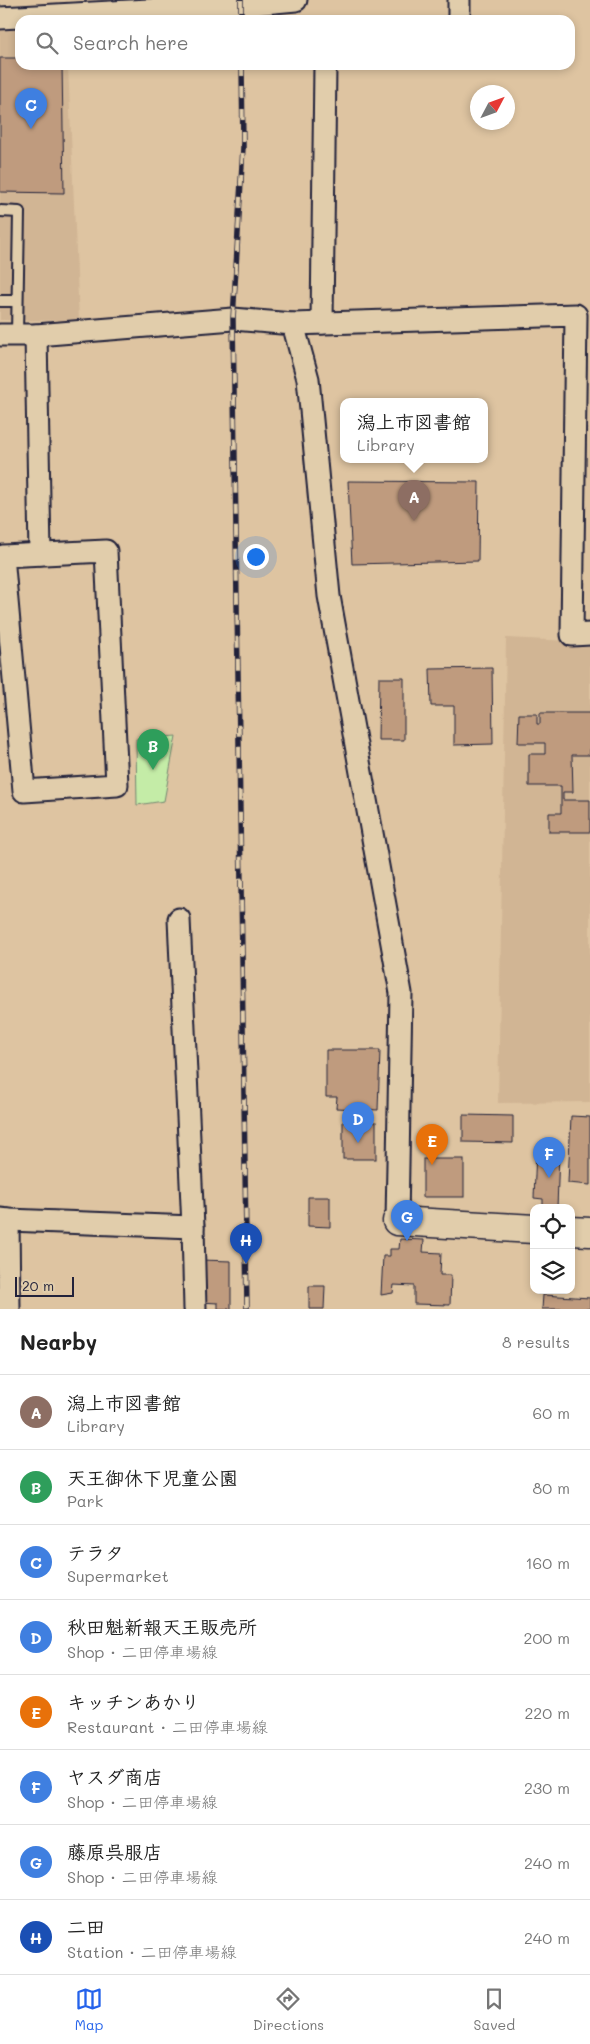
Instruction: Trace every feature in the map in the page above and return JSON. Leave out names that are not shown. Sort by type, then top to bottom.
[{"type":"main road","points":[[397,1221],[530,1229]]},
{"type":"main road","points":[[575,1231],[590,1232]]},
{"type":"street","points":[[56,15],[241,5],[296,0]]},
{"type":"street","points":[[459,0],[459,15]]},
{"type":"street","points":[[0,18],[15,17]]},
{"type":"street","points":[[322,323],[325,70]]},
{"type":"street","points":[[40,554],[18,335],[233,319],[293,324],[576,316],[572,634],[590,634]]},
{"type":"street","points":[[293,324],[308,379],[329,596],[401,993],[397,1221]]},
{"type":"street","points":[[106,551],[117,785],[24,791],[3,556],[40,554],[106,551]]},
{"type":"street","points":[[179,919],[195,1309]]},
{"type":"street","points":[[8,1309],[4,1220],[193,1227]]},
{"type":"lane","points":[[0,211],[19,212],[18,335]]},
{"type":"lane","points":[[0,301],[18,301]]},
{"type":"shaded area","points":[[0,29],[15,30],[15,70],[68,70],[79,321],[0,320]]},
{"type":"shaded area","points":[[506,638],[590,642],[590,1102],[498,1103]]},
{"type":"green space","points":[[176,736],[164,801],[137,805],[136,739]]},
{"type":"building","points":[[0,58],[15,58],[15,70],[62,70],[64,193],[0,192]]},
{"type":"building","points":[[348,481],[479,482],[478,561],[352,564]]},
{"type":"building","points":[[492,668],[493,744],[454,745],[454,706],[431,706],[430,669]]},
{"type":"building","points":[[379,678],[404,678],[404,740],[378,740]]},
{"type":"building","points":[[540,713],[590,713],[590,755],[572,755],[573,792],[563,792],[563,800],[590,800],[590,832],[549,832],[549,813],[561,813],[561,786],[529,786],[529,754],[545,754],[545,743],[518,743],[519,714],[537,714],[537,724],[540,724]]},
{"type":"building","points":[[326,1050],[380,1050],[378,1110],[336,1108],[337,1097],[326,1097]]},
{"type":"building","points":[[463,1115],[513,1116],[513,1143],[463,1142]]},
{"type":"building","points":[[571,1116],[590,1117],[590,1185],[568,1183]]},
{"type":"building","points":[[343,1122],[376,1122],[376,1159],[343,1159]]},
{"type":"building","points":[[536,1151],[559,1152],[557,1204],[543,1204],[543,1199],[534,1198]]},
{"type":"building","points":[[423,1159],[464,1159],[464,1197],[423,1197]]},
{"type":"building","points":[[308,1197],[330,1197],[330,1227],[308,1226]]},
{"type":"building","points":[[400,1239],[424,1240],[423,1252],[441,1253],[440,1275],[451,1275],[450,1305],[414,1304],[414,1286],[394,1285],[393,1293],[381,1295],[383,1256],[390,1256],[390,1249],[399,1249]]},
{"type":"building","points":[[201,1260],[231,1261],[231,1309],[218,1309],[218,1303],[200,1302]]},
{"type":"building","points":[[309,1286],[325,1286],[324,1309],[309,1309]]},
{"type":"building","points":[[543,1295],[590,1298],[590,1309],[542,1309]]},
{"type":"railway","points":[[241,0],[241,15]]},
{"type":"railway","points":[[242,70],[243,147],[233,319],[247,1309]]},
{"type":"place","name":"テラタ","points":[[31,129]]},
{"type":"place","name":"潟上市図書館","points":[[414,521]]},
{"type":"place","name":"天王御休下児童公園","points":[[153,770]]},
{"type":"place","name":"秋田魁新報天王販売所","points":[[358,1143]]},
{"type":"place","name":"キッチンあかり","points":[[432,1165]]},
{"type":"place","name":"ヤスダ商店","points":[[549,1178]]},
{"type":"place","name":"藤原呉服店","points":[[407,1241]]},
{"type":"place","name":"二田","points":[[246,1264]]}]
